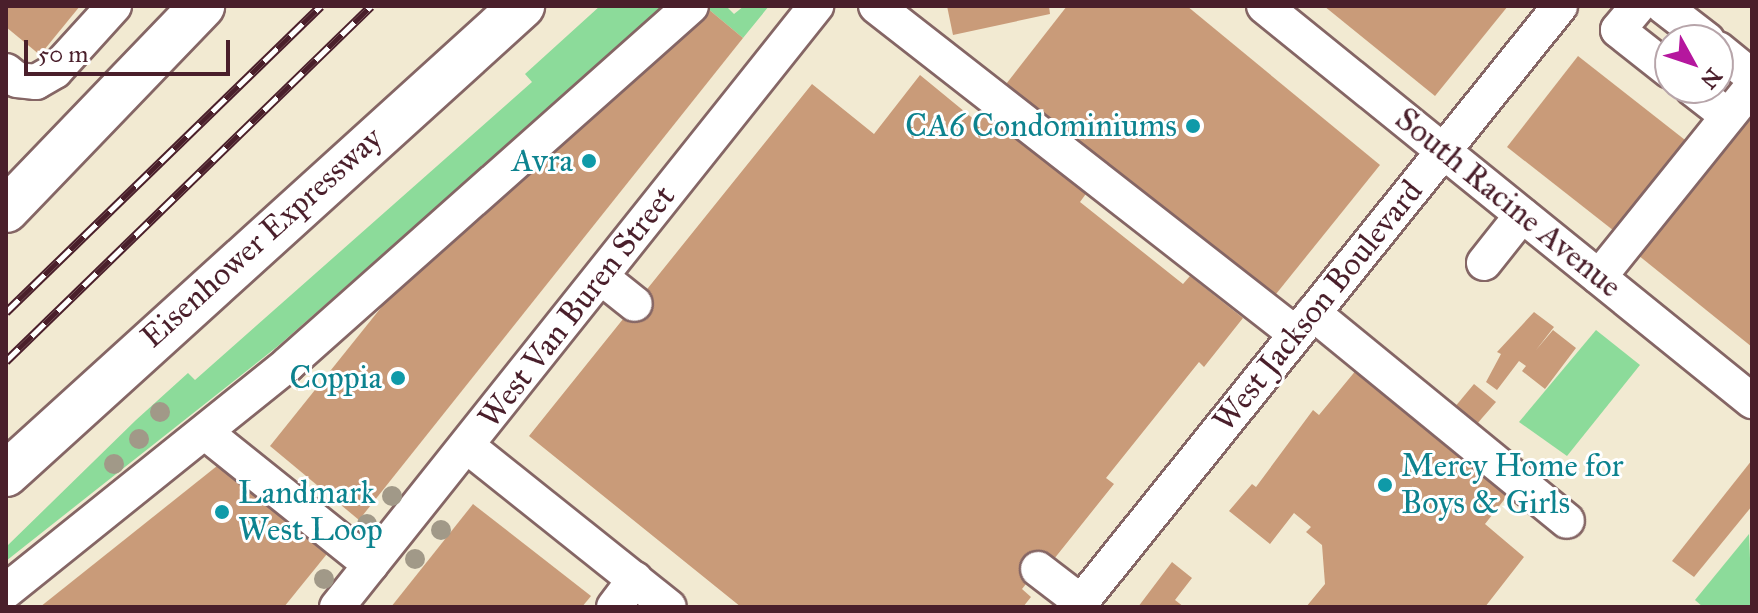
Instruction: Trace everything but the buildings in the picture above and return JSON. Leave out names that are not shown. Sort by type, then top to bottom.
[{"type":"highway","points":[[6,210],[202,6]]},
{"type":"highway","name":"Eisenhower Expressway","points":[[6,474],[522,6]]},
{"type":"street","points":[[6,71],[17,80],[36,82],[55,71],[114,6]]},
{"type":"street","points":[[6,591],[206,433],[691,6]]},
{"type":"street","name":"West Van Buren Street","points":[[341,606],[816,6]]},
{"type":"street","points":[[876,6],[1567,521]]},
{"type":"street","name":"South Racine Avenue","points":[[1264,6],[1599,277],[1746,384]]},
{"type":"street","name":"West Jackson Boulevard","points":[[1079,604],[1560,6]]},
{"type":"street","points":[[1638,6],[1618,30],[1654,58]]},
{"type":"street","points":[[1663,6],[1686,24]]},
{"type":"street","points":[[1599,277],[1738,68]]},
{"type":"street","points":[[1484,263],[1522,215]]},
{"type":"street","points":[[601,277],[635,304]]},
{"type":"street","points":[[206,433],[371,565]]},
{"type":"street","points":[[467,446],[669,607]]},
{"type":"street","points":[[1038,569],[1079,604]]},
{"type":"street","points":[[614,607],[635,579]]},
{"type":"green space","points":[[600,6],[666,6],[278,346],[6,561],[6,547],[136,420],[188,373],[195,380],[532,82],[525,74]]},
{"type":"green space","points":[[726,6],[734,14],[744,6],[769,6],[743,38],[707,8]]},
{"type":"green space","points":[[1596,330],[1640,365],[1567,456],[1519,422]]},
{"type":"green space","points":[[1749,534],[1752,607],[1703,607],[1695,600]]},
{"type":"railway","points":[[6,312],[321,6]]},
{"type":"railway","points":[[6,361],[371,6]]},
{"type":"place","name":"CA6 Condominiums","points":[[1193,126]]},
{"type":"place","name":"Avra","points":[[589,161]]},
{"type":"place","name":"Coppia","points":[[398,378]]},
{"type":"place","name":"Mercy Home for Boys & Girls","points":[[1385,485]]},
{"type":"place","name":"Landmark West Loop","points":[[222,512]]}]
